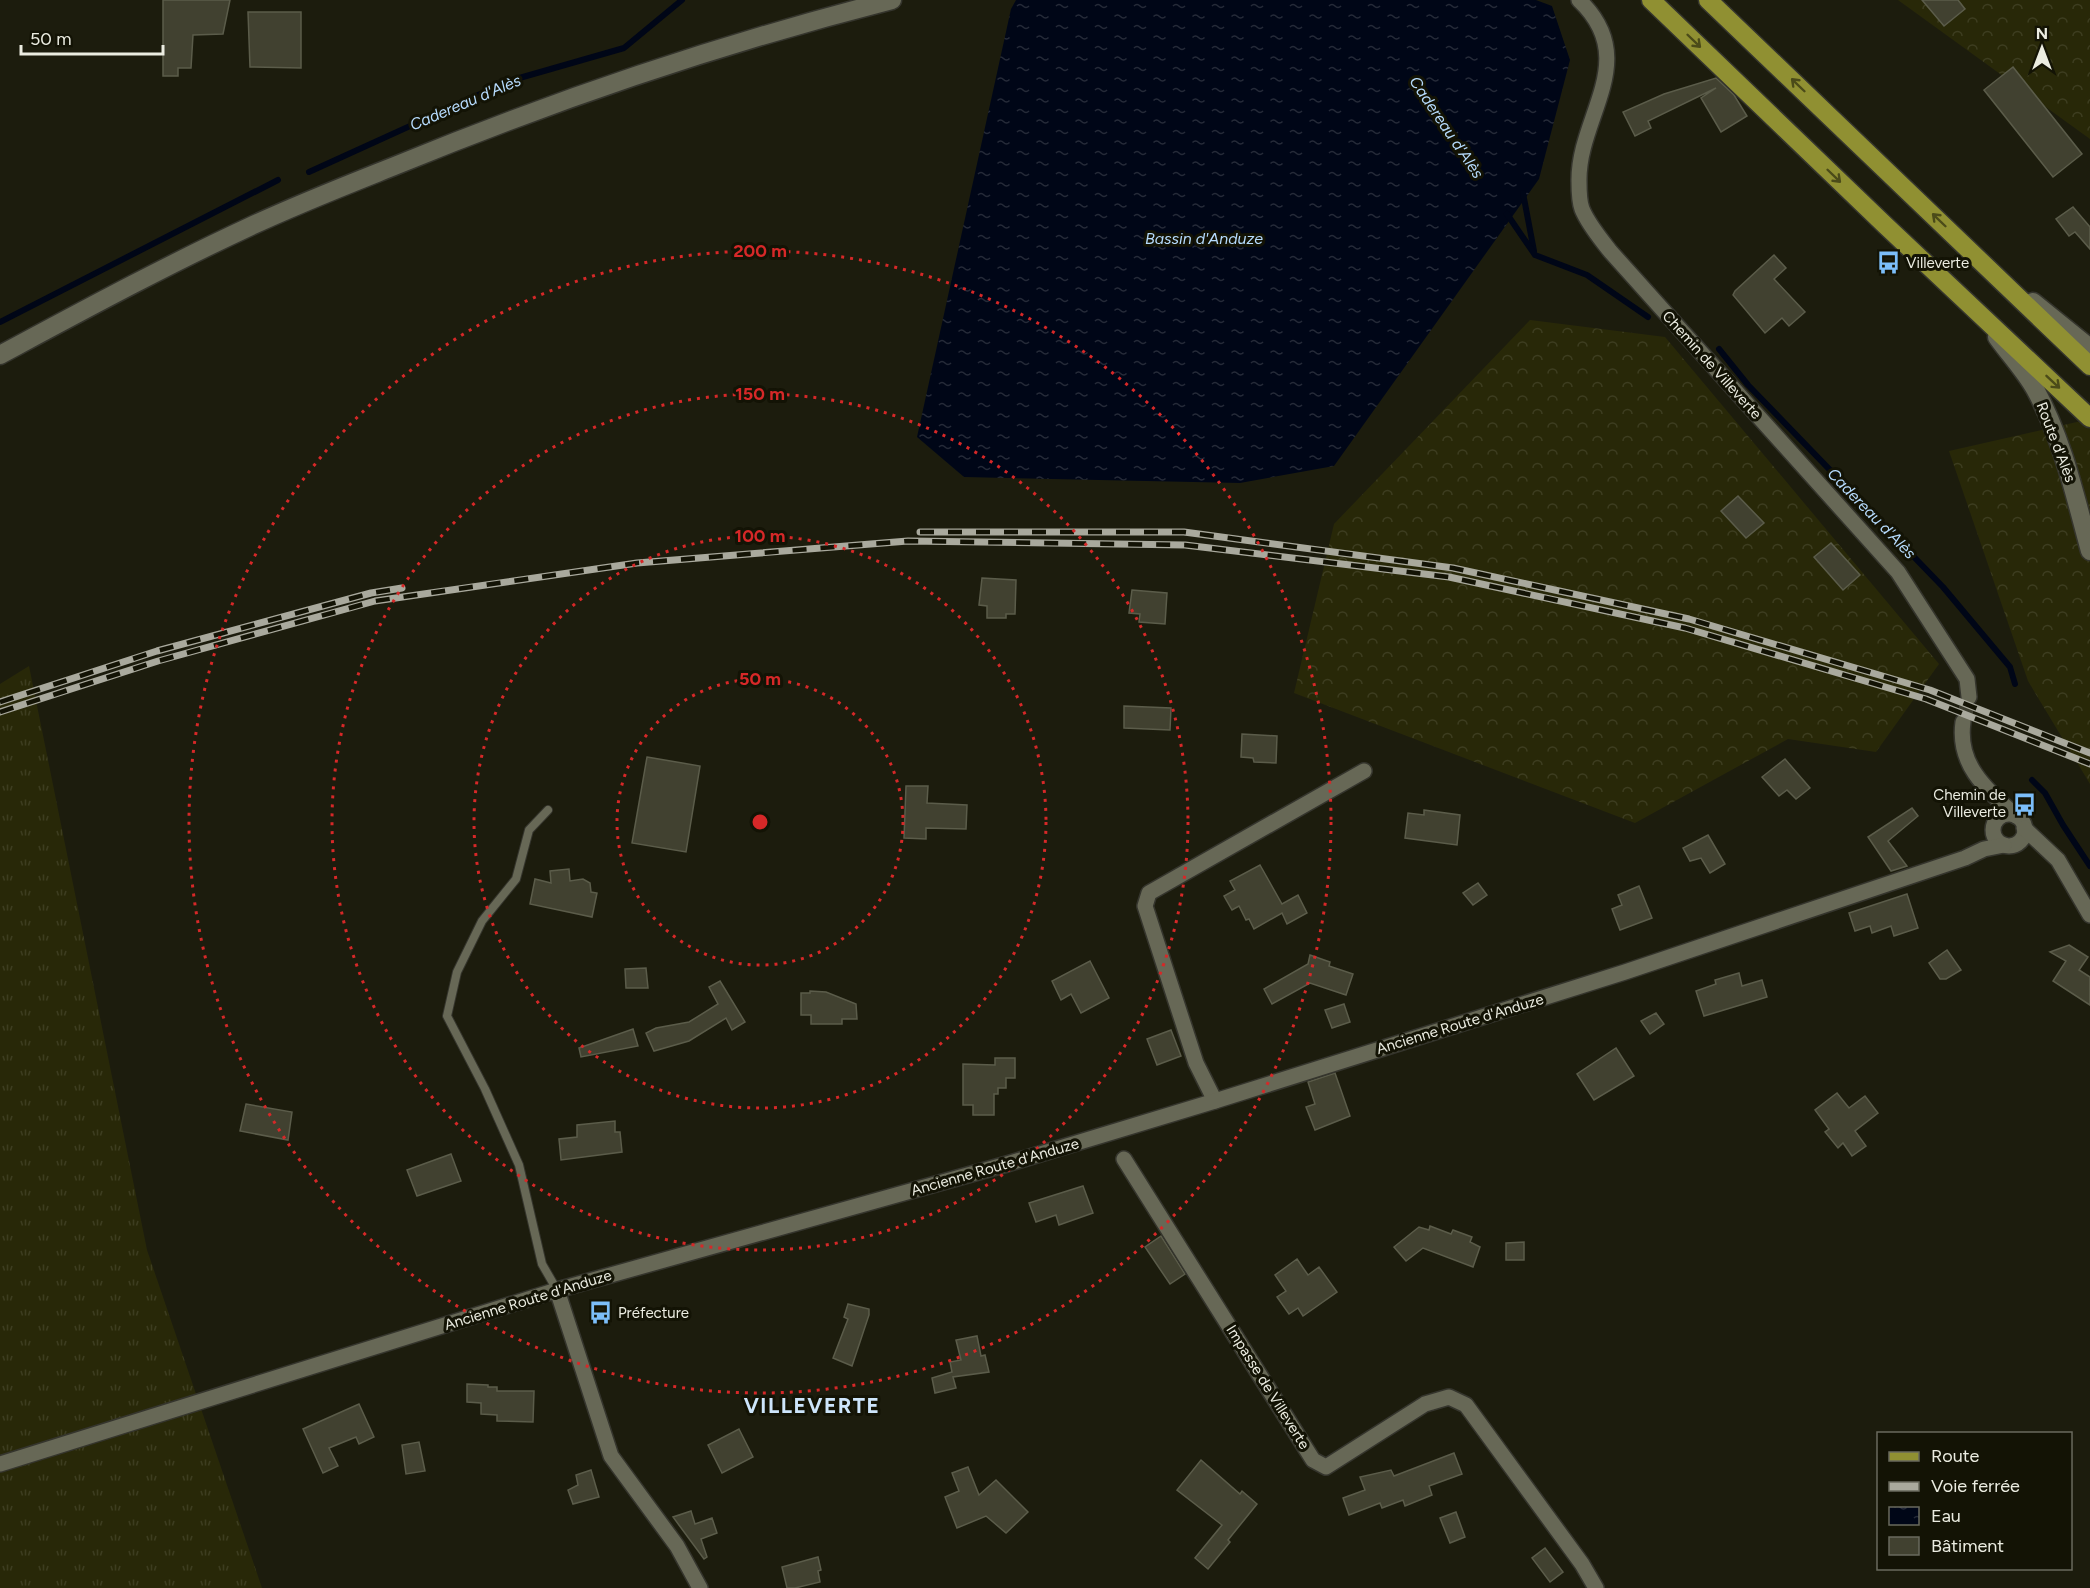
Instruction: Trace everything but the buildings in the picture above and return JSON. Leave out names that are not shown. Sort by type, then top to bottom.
[{"type":"main road","points":[[0,355],[132,284],[247,228],[435,149],[548,106],[730,46],[892,0]]},
{"type":"main road","points":[[1651,0],[2090,418]]},
{"type":"main road","points":[[1708,0],[1982,260],[2090,366]]},
{"type":"main road","points":[[1982,260],[2090,348]]},
{"type":"main road","name":"Route d'Alès","points":[[1979,314],[2034,387],[2049,417],[2064,454],[2090,551]]},
{"type":"street","name":"Chemin de Villeverte","points":[[1579,0],[1593,17],[1602,35],[1607,54],[1604,88],[1582,155],[1579,185],[1582,208],[1610,251],[1898,572],[1967,679],[1969,697]]},
{"type":"street","points":[[1963,722],[1964,754],[1977,777],[1986,787],[2009,831]]},
{"type":"street","points":[[1215,1101],[1196,1063],[1145,906],[1149,893],[1364,771]]},
{"type":"street","points":[[1986,787],[1994,814],[2009,831],[2038,843],[2058,860],[2090,915]]},
{"type":"street","name":"Ancienne Route d'Anduze","points":[[0,1464],[557,1290],[1007,1164],[1625,972],[1965,858],[2009,831]]},
{"type":"street","name":"Impasse de Villeverte","points":[[1124,1159],[1313,1460],[1326,1467],[1425,1404],[1449,1397],[1466,1405],[1473,1414],[1582,1564],[1596,1588]]},
{"type":"street","points":[[557,1290],[611,1456],[677,1546],[700,1588]]},
{"type":"lane","points":[[548,810],[529,830],[516,879],[482,921],[457,972],[447,1016],[485,1089],[519,1165],[542,1264],[557,1290]]},
{"type":"green space","points":[[1898,0],[2090,0],[2090,139]]},
{"type":"green space","points":[[1530,320],[1665,337],[1939,664],[1876,752],[1788,739],[1635,823],[1294,693],[1334,524]]},
{"type":"green space","points":[[2090,419],[2090,784],[2028,681],[1949,451]]},
{"type":"green space","points":[[29,666],[147,1250],[262,1588],[0,1588],[0,684]]},
{"type":"water","name":"Bassin d'Anduze","points":[[1016,0],[1536,0],[1552,6],[1570,60],[1539,179],[1334,466],[1240,483],[964,477],[917,437],[1011,9]]},
{"type":"waterway","name":"Cadereau d'Alès","points":[[309,172],[509,81],[624,48],[682,0]]},
{"type":"waterway","name":"Cadereau d'Alès","points":[[0,322],[278,180]]},
{"type":"waterway","name":"Cadereau d'Alès","points":[[1523,193],[1534,251]]},
{"type":"waterway","name":"Cadereau d'Alès","points":[[1507,214],[1535,255],[1587,275],[1648,317]]},
{"type":"waterway","name":"Cadereau d'Alès","points":[[1719,349],[1748,385],[1943,587],[2010,667],[2015,684]]},
{"type":"waterway","name":"Cadereau d'Alès","points":[[2032,780],[2045,793],[2090,866]]},
{"type":"tunnel","points":[[1963,722],[1969,697]]},
{"type":"railway","points":[[920,532],[1184,532],[1453,568],[1689,619],[1930,690],[2090,753]]},
{"type":"railway","points":[[0,712],[158,661],[375,601],[637,563],[908,541],[1185,545],[1449,577],[1685,628],[1926,699],[2090,764]]},
{"type":"railway","points":[[0,702],[157,651],[371,593],[402,588]]},
{"type":"place","name":"Villeverte","points":[[1888,263]]},
{"type":"place","name":"Chemin de Villeverte","points":[[2024,804]]},
{"type":"place","name":"Préfecture","points":[[600,1313]]},
{"type":"district","name":"VILLEVERTE","points":[[812,1406]]}]
